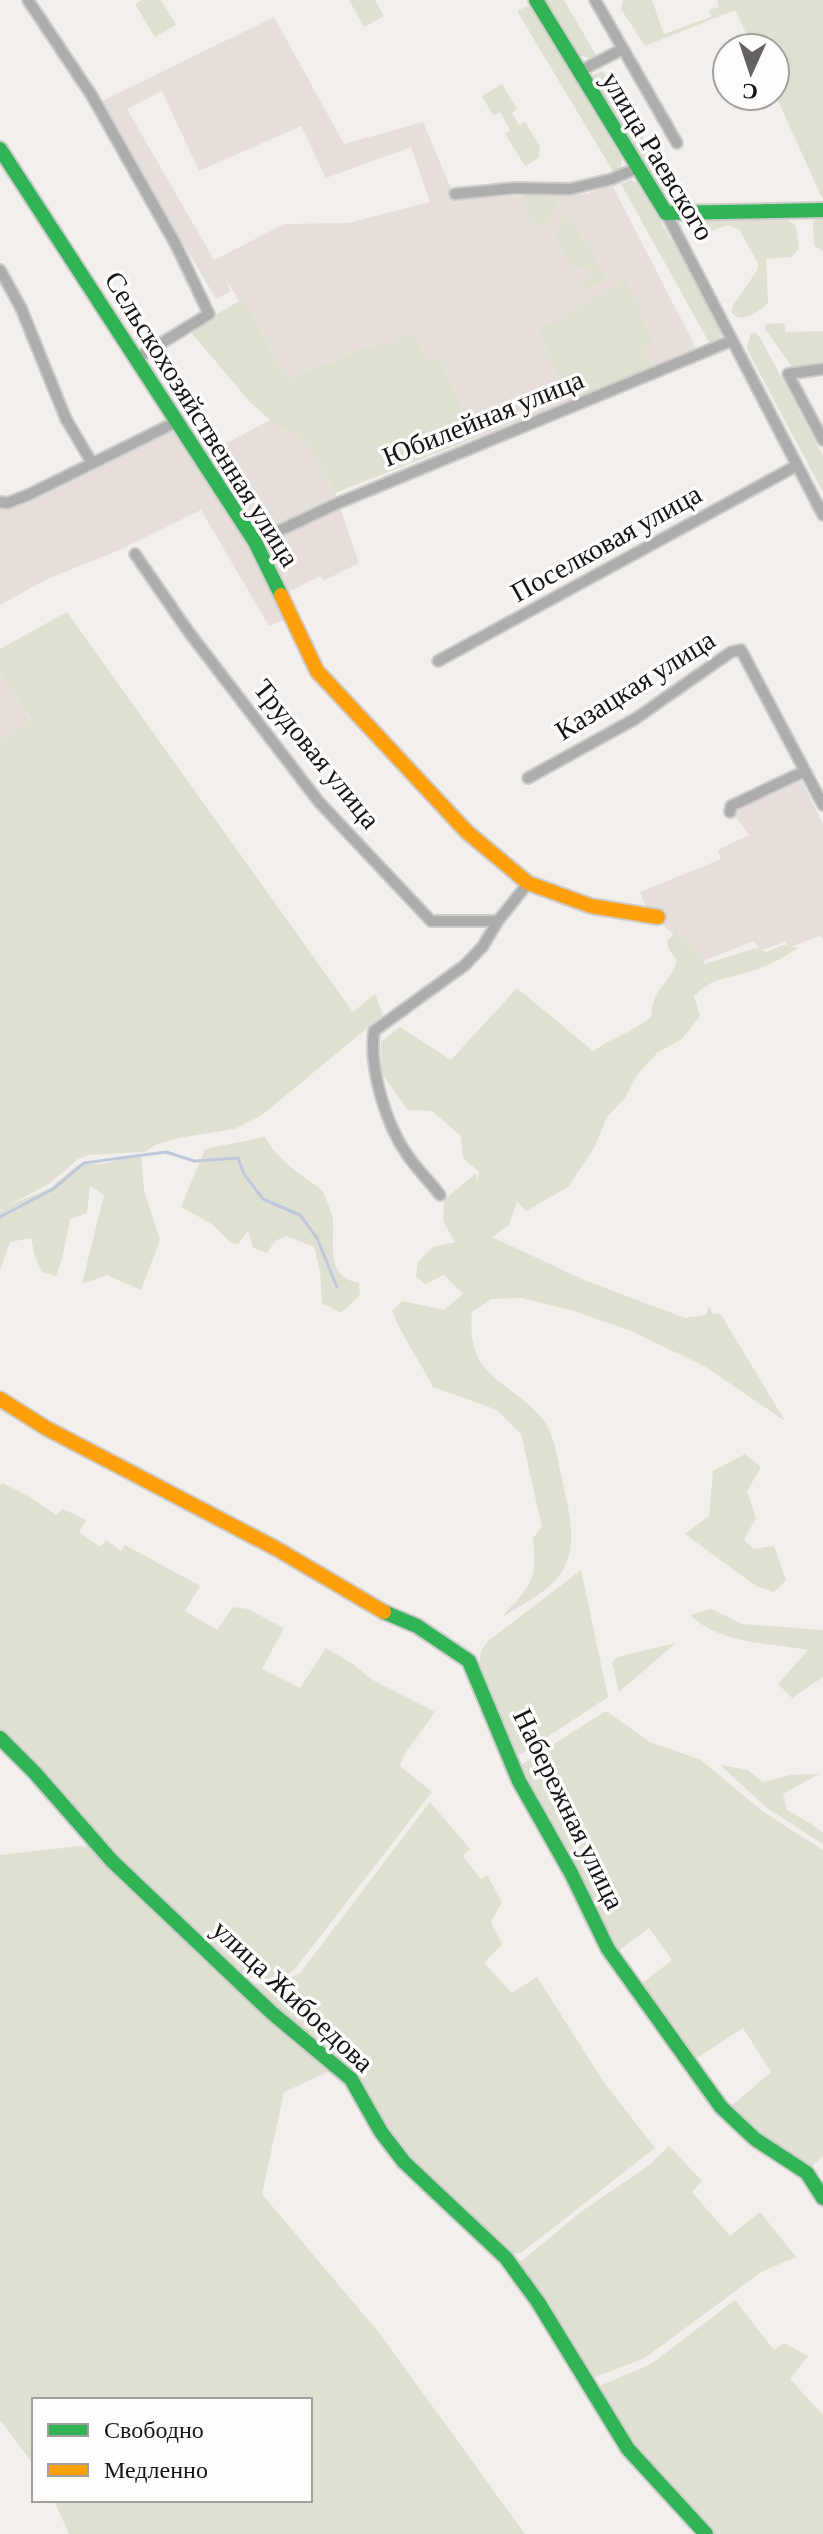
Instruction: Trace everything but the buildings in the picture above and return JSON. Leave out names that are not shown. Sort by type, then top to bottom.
[{"type":"street","points":[[28,0],[92,96],[176,245],[209,314],[137,358]]},
{"type":"street","name":"улица Раевского","points":[[536,0],[666,213],[823,515]]},
{"type":"street","points":[[595,0],[677,143]]},
{"type":"street","points":[[578,72],[623,49]]},
{"type":"street","name":"Сельскохозяйственная улица","points":[[0,149],[255,542],[317,671],[467,832],[528,883],[591,906],[658,917]]},
{"type":"street","points":[[455,194],[516,188],[570,189],[612,179],[637,168]]},
{"type":"street","points":[[666,213],[823,210]]},
{"type":"street","points":[[0,270],[21,308],[66,419],[92,463]]},
{"type":"street","name":"Юбилейная улица","points":[[255,542],[351,498],[731,341]]},
{"type":"street","points":[[823,369],[788,374],[823,440]]},
{"type":"street","points":[[0,502],[7,503],[28,495],[176,422]]},
{"type":"street","name":"Поселковая улица","points":[[438,661],[796,466]]},
{"type":"street","name":"Трудовая улица","points":[[135,554],[188,631],[319,802],[431,921],[498,921]]},
{"type":"street","name":"Казацкая улица","points":[[528,778],[635,719],[731,652],[741,650],[823,805]]},
{"type":"street","points":[[730,812],[731,806],[805,771]]},
{"type":"street","points":[[440,1195],[407,1154],[386,1112],[377,1080],[372,1043],[374,1031],[465,965],[483,946],[528,883]]},
{"type":"street","name":"Набережная улица","points":[[0,1399],[46,1428],[277,1549],[337,1587],[417,1626],[469,1661],[519,1781],[571,1873],[608,1949],[721,2107],[755,2139],[807,2173],[823,2198]]},
{"type":"street","name":"улица Жибоедова","points":[[0,1738],[112,1861],[272,2013],[351,2079],[381,2132],[404,2162],[506,2258],[538,2302],[628,2449],[706,2534]]},
{"type":"shaded area","points":[[142,0],[161,0],[176,25],[155,37],[135,4]]},
{"type":"shaded area","points":[[349,0],[375,0],[384,16],[364,27]]},
{"type":"shaded area","points":[[544,0],[564,0],[596,55],[589,58],[577,55]]},
{"type":"shaded area","points":[[623,0],[652,0],[664,34],[711,17],[709,10],[719,7],[717,0],[823,0],[823,200],[783,112],[791,112],[791,32],[745,32],[735,10],[645,46],[621,9]]},
{"type":"shaded area","points":[[527,6],[532,9],[622,158],[621,168],[614,173],[517,11]]},
{"type":"shaded area","points":[[274,17],[344,144],[423,122],[455,198],[586,194],[612,185],[697,350],[654,370],[643,349],[653,343],[563,318],[540,327],[559,379],[571,375],[581,397],[475,438],[439,358],[427,361],[381,347],[378,342],[287,379],[243,300],[239,301],[226,279],[231,291],[216,299],[100,102]],"holes":[[[162,91],[199,171],[301,126],[326,178],[411,147],[430,202],[348,223],[284,224],[214,260],[127,109]]]},
{"type":"shaded area","points":[[603,71],[674,189],[662,192],[591,82],[593,75]]},
{"type":"shaded area","points":[[502,84],[517,109],[512,113],[519,125],[525,122],[540,146],[539,158],[525,166],[505,134],[510,130],[500,112],[493,115],[482,96]]},
{"type":"shaded area","points":[[631,180],[639,184],[723,329],[720,339],[710,344],[621,184]]},
{"type":"shaded area","points":[[523,193],[559,199],[546,227],[531,221]]},
{"type":"shaded area","points":[[566,212],[607,279],[584,290],[580,281],[590,276],[586,265],[574,270],[555,236]]},
{"type":"shaded area","points":[[823,216],[823,251],[814,246],[813,221]]},
{"type":"shaded area","points":[[784,217],[796,226],[799,249],[791,257],[766,259],[768,303],[750,316],[736,316],[732,313],[732,307],[758,269],[758,263],[739,229],[727,225],[711,231],[706,221],[710,218]]},
{"type":"shaded area","points":[[626,279],[653,343],[643,349],[654,370],[581,397],[571,375],[559,379],[539,327],[563,318]]},
{"type":"shaded area","points":[[243,299],[287,379],[379,342],[381,347],[414,334],[427,361],[439,358],[475,438],[335,493],[308,443],[270,420],[250,402],[189,330]]},
{"type":"shaded area","points":[[784,323],[786,332],[823,331],[823,363],[792,367],[765,329],[766,324]]},
{"type":"shaded area","points":[[751,333],[756,333],[761,339],[823,456],[823,492],[749,353],[747,347]]},
{"type":"shaded area","points":[[270,420],[308,443],[335,493],[359,563],[323,581],[320,576],[286,593],[296,615],[269,626],[201,510],[120,550],[47,579],[0,605],[0,508],[5,509],[32,496],[41,497],[173,428],[193,456],[206,454]]},
{"type":"shaded area","points":[[67,612],[353,1012],[375,994],[383,1015],[262,1115],[234,1129],[178,1138],[155,1145],[145,1152],[89,1155],[78,1159],[49,1184],[5,1207],[50,1188],[79,1164],[102,1164],[141,1155],[144,1190],[160,1240],[141,1290],[107,1275],[82,1284],[104,1195],[90,1186],[87,1213],[70,1219],[56,1276],[42,1272],[31,1238],[10,1242],[0,1270],[0,1211],[4,1209],[0,1209],[0,741],[31,720],[0,672],[0,649]]},
{"type":"shaded area","points":[[0,672],[31,721],[0,741]]},
{"type":"shaded area","points":[[800,778],[823,824],[823,939],[820,936],[788,948],[785,942],[760,951],[754,941],[700,962],[677,937],[649,914],[640,892],[721,859],[718,850],[749,835],[732,811],[735,807]]},
{"type":"shaded area","points":[[675,932],[705,964],[756,948],[766,952],[784,945],[798,948],[760,968],[713,982],[694,996],[700,1016],[682,1039],[657,1053],[637,1075],[625,1098],[607,1117],[594,1148],[568,1187],[526,1211],[517,1201],[509,1225],[492,1237],[584,1280],[685,1318],[706,1315],[709,1306],[713,1314],[720,1313],[785,1421],[706,1367],[631,1331],[574,1311],[521,1298],[491,1299],[472,1312],[475,1351],[482,1364],[528,1404],[549,1429],[571,1531],[568,1559],[562,1572],[546,1589],[501,1618],[530,1582],[534,1565],[533,1538],[542,1527],[521,1434],[497,1410],[433,1387],[392,1311],[402,1301],[444,1310],[463,1294],[444,1275],[425,1284],[416,1277],[418,1262],[433,1247],[455,1242],[443,1221],[444,1200],[476,1173],[477,1185],[479,1172],[463,1158],[461,1136],[432,1111],[408,1110],[382,1074],[381,1042],[400,1027],[451,1060],[517,988],[593,1051],[651,1017],[655,998],[677,960],[667,941]]},
{"type":"shaded area","points":[[265,1137],[282,1159],[321,1190],[326,1199],[333,1219],[333,1251],[337,1268],[348,1280],[359,1283],[360,1295],[341,1313],[322,1303],[320,1271],[314,1247],[286,1236],[275,1241],[267,1253],[253,1248],[248,1231],[238,1244],[230,1242],[212,1224],[181,1207],[205,1149]]},
{"type":"shaded area","points":[[745,1454],[761,1467],[747,1491],[756,1518],[744,1540],[754,1549],[774,1546],[786,1580],[774,1592],[756,1586],[685,1534],[709,1516],[713,1471]]},
{"type":"shaded area","points":[[2,1483],[56,1515],[63,1509],[86,1520],[79,1532],[100,1547],[106,1540],[121,1551],[125,1545],[200,1586],[185,1611],[217,1630],[233,1607],[248,1609],[284,1628],[262,1669],[300,1688],[326,1648],[371,1679],[435,1712],[404,1755],[400,1766],[432,1792],[295,1969],[283,1978],[271,1980],[238,1976],[109,1853],[0,1733]]},
{"type":"shaded area","points":[[581,1570],[608,1697],[513,1757],[484,1678],[481,1653],[488,1641]]},
{"type":"shaded area","points":[[711,1609],[742,1624],[823,1630],[823,1677],[792,1698],[778,1684],[808,1650],[730,1637],[702,1625],[690,1615]]},
{"type":"shaded area","points":[[676,1643],[619,1692],[612,1662],[617,1657]]},
{"type":"shaded area","points":[[606,1711],[650,1742],[701,1760],[762,1811],[823,1850],[823,2156],[811,2167],[756,2134],[730,2107],[771,2072],[743,2028],[697,2058],[640,1985],[672,1960],[649,1928],[618,1951],[519,1766]]},
{"type":"shaded area","points":[[720,1765],[748,1770],[763,1782],[791,1775],[819,1774],[783,1794],[787,1810],[823,1833],[823,1844],[767,1808]]},
{"type":"shaded area","points":[[430,1802],[470,1849],[463,1856],[481,1879],[487,1875],[502,1902],[491,1922],[502,1944],[484,1963],[512,1993],[537,1977],[603,2081],[655,2148],[521,2253],[512,2254],[503,2249],[430,2181],[398,2146],[344,2064],[246,1983],[276,1985],[300,1973]]},
{"type":"shaded area","points":[[92,1847],[185,1940],[330,2071],[284,2092],[262,2194],[380,2334],[525,2534],[69,2534],[55,2502],[312,2502],[312,2398],[32,2398],[32,2462],[0,2420],[0,1855]]},
{"type":"shaded area","points":[[669,2146],[702,2181],[692,2192],[730,2236],[760,2212],[796,2257],[761,2272],[645,2358],[588,2380],[513,2262],[523,2260],[582,2211],[648,2166]]},
{"type":"shaded area","points":[[735,2300],[774,2350],[784,2343],[808,2356],[790,2379],[823,2415],[823,2534],[712,2534],[632,2446],[595,2388],[651,2364]]},
{"type":"waterway","points":[[0,1217],[53,1189],[84,1163],[166,1152],[194,1161],[238,1158],[244,1174],[263,1199],[300,1215],[317,1238],[337,1287]]},
{"type":"traffic: fast","points":[[536,0],[666,213],[823,210]]},
{"type":"traffic: fast","points":[[0,149],[255,542],[281,595]]},
{"type":"traffic: fast","points":[[384,1612],[417,1626],[469,1661],[519,1781],[571,1873],[608,1949],[721,2107],[755,2139],[807,2173],[823,2198]]},
{"type":"traffic: fast","points":[[0,1738],[112,1861],[272,2013],[351,2079],[381,2132],[404,2162],[506,2258],[538,2302],[628,2449],[706,2534]]},
{"type":"traffic: slow","points":[[281,595],[317,671],[467,832],[528,883],[591,906],[658,917]]},
{"type":"traffic: slow","points":[[0,1399],[46,1428],[277,1549],[384,1612]]}]
